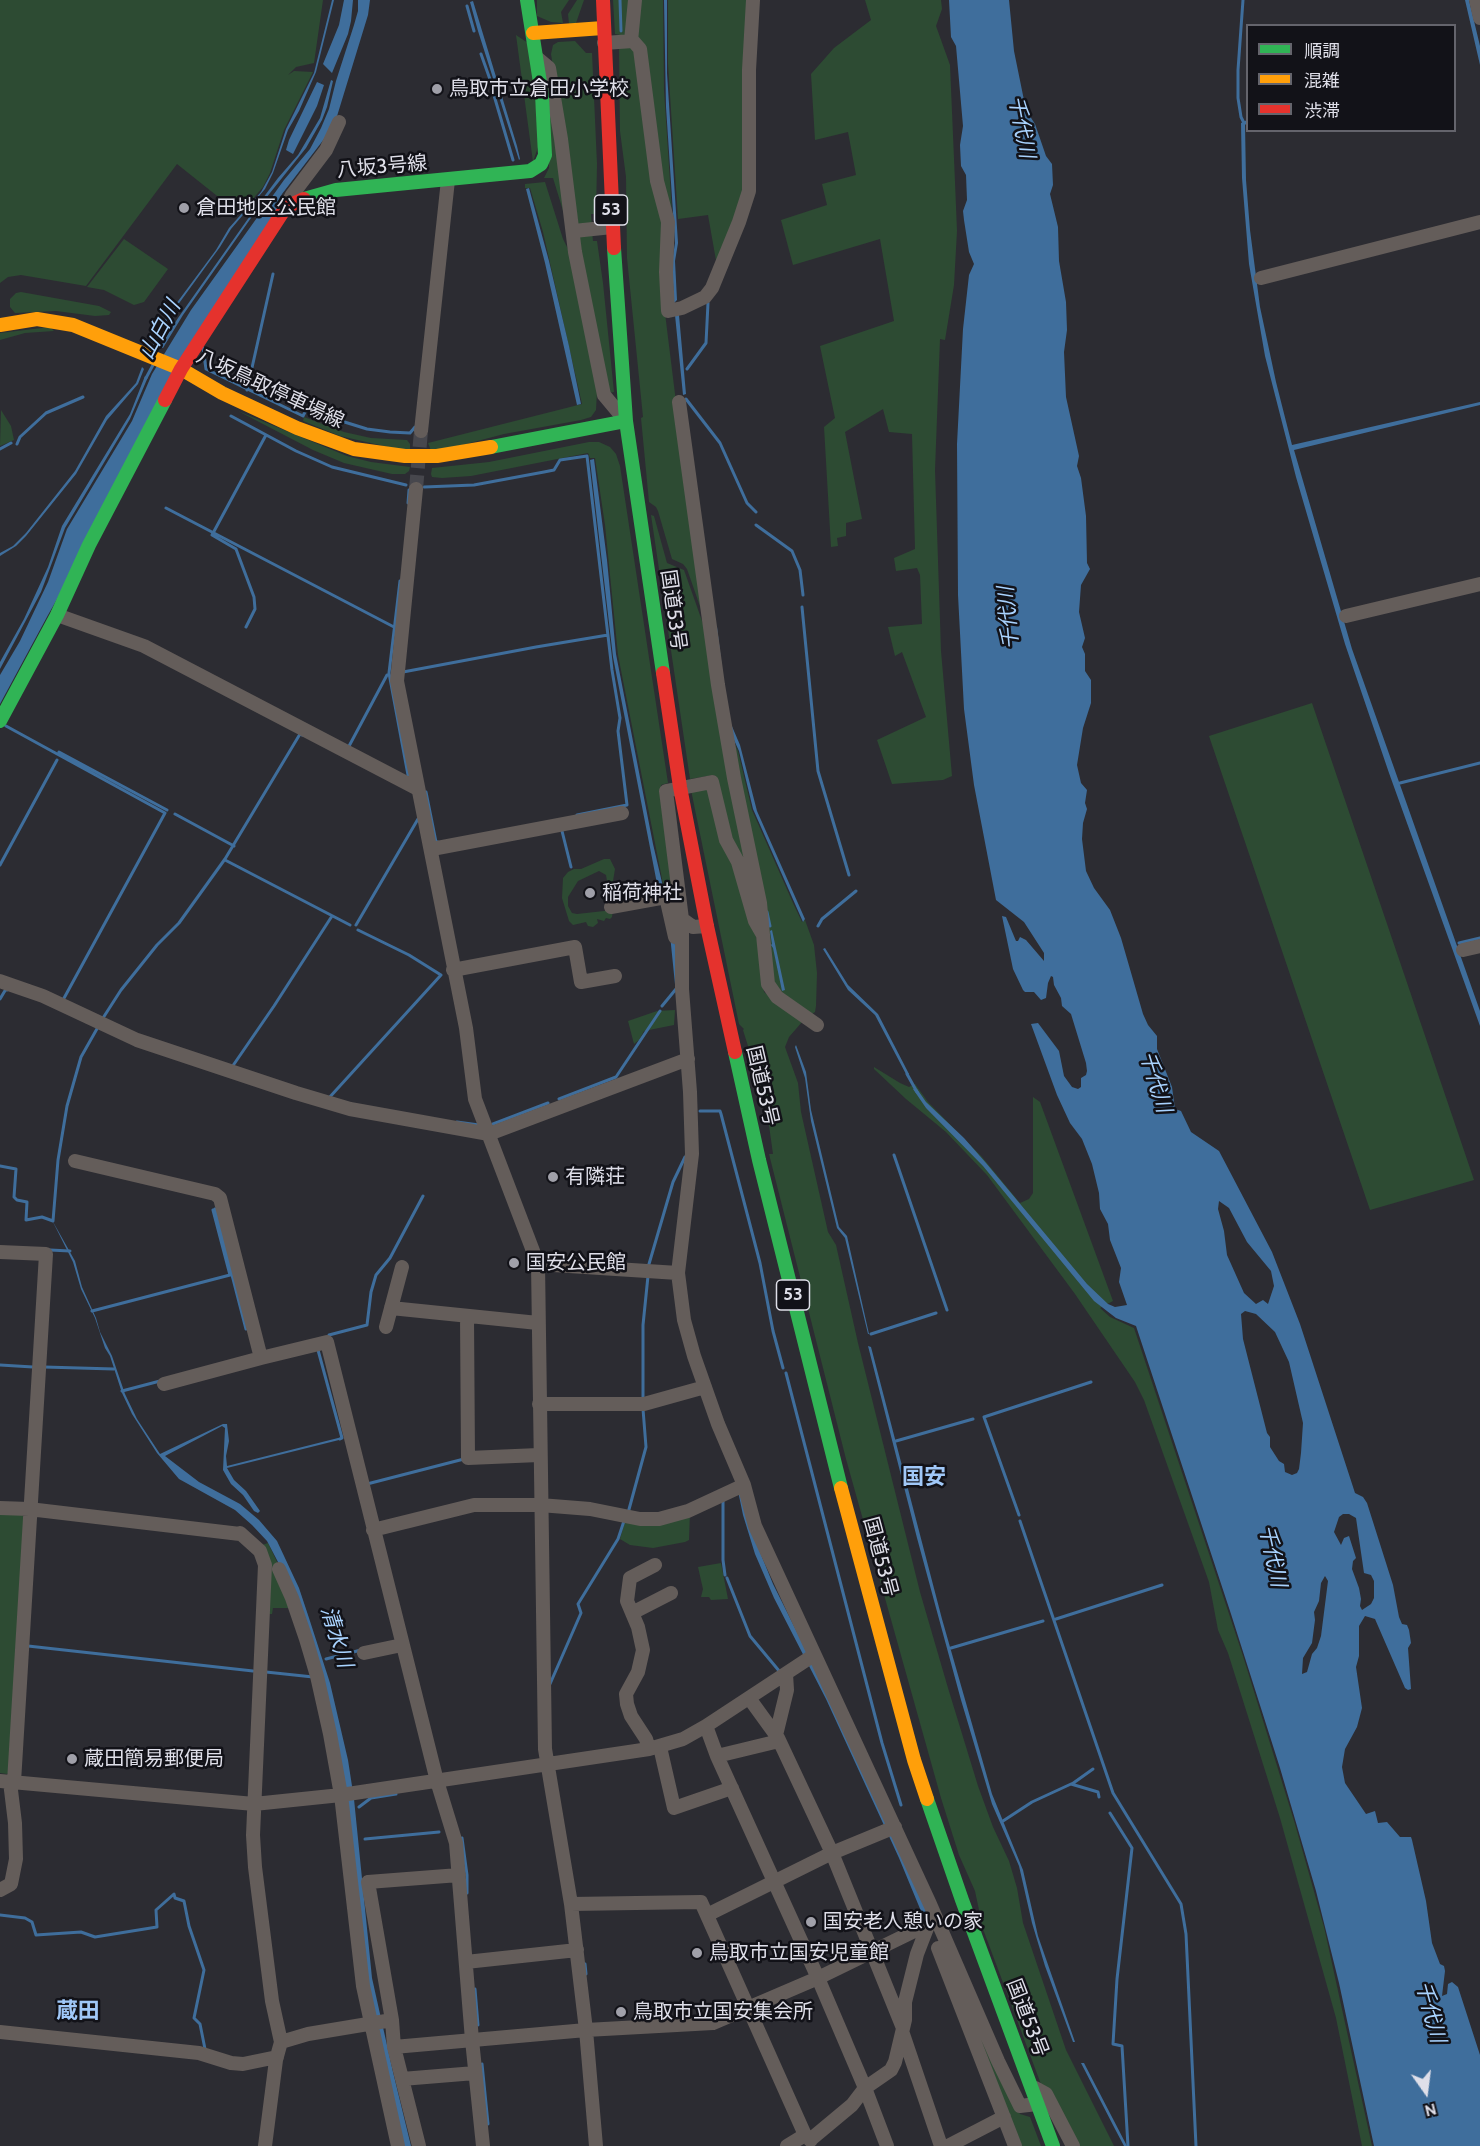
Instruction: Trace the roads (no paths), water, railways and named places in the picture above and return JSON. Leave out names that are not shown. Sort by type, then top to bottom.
[{"type":"main road","name":"八坂3号線","points":[[286,207],[314,195],[336,190],[530,171],[541,164],[545,155],[542,95],[527,0]]},
{"type":"main road","name":"国道53号","points":[[603,0],[612,227],[626,421],[680,788],[707,926],[759,1160],[841,1487],[914,1760],[962,1900],[1053,2146]]},
{"type":"main road","points":[[533,33],[603,22]]},
{"type":"main road","points":[[0,325],[37,319],[73,325],[179,368],[286,207]]},
{"type":"main road","name":"八坂鳥取停車場線","points":[[0,721],[3,705],[57,615],[179,368],[222,393],[297,428],[354,449],[405,456],[437,456],[471,451],[626,421]]},
{"type":"street","points":[[592,0],[603,22]]},
{"type":"street","points":[[631,41],[635,0]]},
{"type":"street","points":[[603,43],[631,41],[637,44],[642,55],[657,181],[668,222],[666,272],[668,311],[695,304],[712,288],[740,222],[749,191],[749,70],[753,0]]},
{"type":"street","points":[[1476,0],[1480,18]]},
{"type":"street","points":[[537,58],[549,68],[574,231],[575,252],[604,395],[626,421]]},
{"type":"street","points":[[286,207],[292,195],[326,150],[339,123]]},
{"type":"street","points":[[421,431],[448,180]]},
{"type":"street","points":[[1261,278],[1480,222]]},
{"type":"street","points":[[574,231],[612,227]]},
{"type":"street","points":[[679,402],[718,685],[732,769],[760,903],[768,984],[777,998],[817,1025]]},
{"type":"street","points":[[416,489],[397,681],[466,1028],[475,1099],[538,1264],[545,1749],[577,1950],[596,2146]]},
{"type":"street","points":[[1346,616],[1480,584]]},
{"type":"street","points":[[57,615],[144,646],[418,789]]},
{"type":"street","points":[[763,935],[755,921],[738,862],[726,840],[712,782],[666,791],[682,919],[682,978],[692,1154],[678,1273],[684,1320],[705,1387],[744,1485],[755,1526],[895,1827],[933,1922],[1015,2146]]},
{"type":"street","points":[[432,849],[622,813]]},
{"type":"street","points":[[611,907],[667,898],[682,978]]},
{"type":"street","points":[[682,919],[693,927],[707,926]]},
{"type":"street","points":[[1463,950],[1480,945]]},
{"type":"street","points":[[453,970],[575,947],[581,981],[615,976]]},
{"type":"street","points":[[0,981],[43,996],[137,1040],[296,1093],[350,1109],[489,1134],[688,1059]]},
{"type":"street","points":[[75,1161],[214,1194],[220,1198],[261,1358]]},
{"type":"street","points":[[0,1252],[46,1254],[32,1497],[29,1509],[8,1782],[16,1832],[16,1859],[11,1884],[0,1890]]},
{"type":"street","points":[[538,1264],[678,1273]]},
{"type":"street","points":[[386,1327],[402,1267]]},
{"type":"street","points":[[391,1308],[538,1323]]},
{"type":"street","points":[[467,1317],[468,1458],[539,1455]]},
{"type":"street","points":[[164,1384],[327,1342],[437,1781],[456,1843],[483,2146]]},
{"type":"street","points":[[539,1404],[644,1404],[705,1387]]},
{"type":"street","points":[[373,1530],[474,1505],[540,1504],[590,1509],[640,1519],[659,1519],[688,1511],[744,1485]]},
{"type":"street","points":[[0,1508],[29,1509],[240,1533],[260,1551],[265,1565],[254,1804],[255,1867],[272,2000],[281,2042],[265,2146]]},
{"type":"street","points":[[655,1565],[630,1578],[627,1601],[643,1650],[638,1672],[626,1694],[631,1716],[654,1748],[674,1808],[732,1788]]},
{"type":"street","points":[[279,1569],[292,1598],[317,1676],[330,1734],[341,1795],[361,1976],[398,2146]]},
{"type":"street","points":[[632,1612],[671,1593]]},
{"type":"street","points":[[364,1653],[402,1645]]},
{"type":"street","points":[[8,1782],[254,1804],[341,1795],[654,1748],[683,1739],[706,1726],[814,1655]]},
{"type":"street","points":[[777,1738],[787,1690],[786,1674]]},
{"type":"street","points":[[749,1698],[777,1738],[832,1853],[903,2030],[941,2146]]},
{"type":"street","points":[[706,1726],[717,1756],[818,1978],[887,2146]]},
{"type":"street","points":[[717,1756],[777,1738]]},
{"type":"street","points":[[707,1916],[832,1853],[895,1827]]},
{"type":"street","points":[[419,2146],[394,2047],[392,2020],[368,1882],[459,1875]]},
{"type":"street","points":[[571,1904],[701,1902],[811,2140]]},
{"type":"street","points":[[394,2047],[586,2030],[713,2023],[818,1978],[933,1922]]},
{"type":"street","points":[[787,2146],[811,2140],[852,2105],[865,2088],[891,2070],[899,2050],[905,2002],[914,1963],[933,1922]]},
{"type":"street","points":[[933,1922],[1020,2106],[1037,2104]]},
{"type":"street","points":[[466,1962],[577,1950]]},
{"type":"street","points":[[281,2042],[308,2034],[392,2020]]},
{"type":"street","points":[[0,2032],[199,2052],[231,2063],[243,2064],[277,2057]]},
{"type":"street","points":[[402,2079],[475,2073]]},
{"type":"street","points":[[1031,2085],[1046,2094],[1073,2146]]},
{"type":"street","points":[[948,2146],[1004,2117]]},
{"type":"water","name":"山白川","points":[[332,0],[334,0],[316,72],[288,130],[273,173],[265,189],[231,229],[169,317],[154,345],[167,316],[216,250],[229,228],[261,192],[272,172],[286,129],[314,73]]},
{"type":"water","points":[[344,0],[353,0],[351,21],[332,73],[323,64],[339,25]]},
{"type":"water","points":[[358,0],[370,0],[368,15],[334,126],[282,194],[279,201],[281,204],[0,704],[0,675],[20,641],[48,582],[67,529],[132,421],[152,374],[191,310],[284,180],[310,149],[321,128],[329,109],[354,25]]},
{"type":"water","points":[[664,0],[667,0],[667,73],[678,243],[675,261],[677,300],[674,303],[672,262],[675,243],[666,107]]},
{"type":"water","name":"千代川","points":[[949,0],[1009,0],[1014,51],[1026,110],[1035,124],[1046,156],[1052,164],[1053,185],[1050,194],[1058,227],[1059,261],[1066,302],[1067,330],[1064,352],[1066,397],[1079,456],[1077,466],[1081,478],[1086,516],[1087,563],[1090,569],[1081,585],[1079,612],[1085,638],[1082,647],[1085,654],[1085,671],[1091,680],[1091,703],[1083,728],[1077,765],[1081,783],[1087,790],[1085,803],[1087,809],[1082,839],[1086,871],[1094,888],[1110,910],[1121,938],[1143,1014],[1157,1036],[1157,1049],[1172,1087],[1175,1109],[1181,1111],[1191,1132],[1219,1151],[1272,1252],[1300,1324],[1355,1493],[1363,1497],[1367,1503],[1393,1585],[1399,1617],[1402,1624],[1407,1625],[1409,1630],[1411,1689],[1408,1690],[1405,1688],[1375,1619],[1365,1616],[1359,1626],[1359,1656],[1356,1667],[1362,1708],[1357,1727],[1345,1749],[1342,1767],[1345,1783],[1366,1814],[1375,1811],[1378,1823],[1387,1822],[1400,1837],[1411,1837],[1426,1901],[1432,1943],[1445,1971],[1442,1996],[1447,1994],[1448,1984],[1452,1982],[1458,1987],[1480,2055],[1480,2146],[1374,2146],[1339,1983],[1316,1891],[1231,1614],[1136,1326],[1116,1318],[1094,1301],[983,1166],[926,1108],[913,1089],[917,1089],[926,1102],[964,1138],[1087,1284],[1108,1304],[1115,1307],[1127,1305],[1119,1282],[1121,1268],[1110,1240],[1108,1224],[1100,1209],[1099,1193],[1092,1164],[1082,1139],[1070,1123],[1057,1095],[1031,1024],[1038,1023],[1059,1051],[1064,1076],[1072,1087],[1078,1089],[1081,1087],[1081,1078],[1086,1075],[1087,1071],[1086,1063],[1071,1014],[1062,1006],[1053,977],[1051,976],[1048,983],[1046,998],[1041,1000],[1034,992],[1023,990],[1013,969],[1002,916],[1006,917],[1016,941],[1020,937],[1026,940],[1044,961],[1044,953],[1024,922],[996,900],[974,785],[964,709],[958,595],[957,444],[963,329],[969,275],[974,264],[969,252],[963,211],[967,200],[966,175],[961,166],[960,145],[963,126],[956,46],[951,37]],"holes":[[[1219,1201],[1229,1208],[1247,1242],[1271,1271],[1274,1286],[1268,1304],[1263,1300],[1256,1304],[1244,1293],[1227,1255],[1218,1209]],[[1245,1311],[1256,1314],[1275,1332],[1289,1362],[1303,1423],[1299,1469],[1292,1475],[1285,1472],[1284,1464],[1279,1461],[1270,1447],[1270,1437],[1267,1433],[1243,1339],[1241,1314]],[[1349,1514],[1356,1518],[1364,1573],[1371,1575],[1374,1581],[1374,1598],[1371,1604],[1362,1610],[1359,1588],[1352,1569],[1356,1558],[1349,1536],[1344,1538],[1341,1545],[1334,1532],[1339,1517]],[[1325,1576],[1328,1581],[1321,1636],[1312,1654],[1307,1672],[1302,1674],[1303,1658],[1312,1643],[1314,1612],[1319,1601],[1321,1583]]]},
{"type":"water","points":[[1465,0],[1469,0],[1480,46],[1480,65]]},
{"type":"water","points":[[473,1],[517,146],[519,160],[478,31],[470,2]]},
{"type":"water","points":[[331,80],[333,81],[327,107],[306,148],[258,208],[183,315],[163,348],[160,347],[257,206],[298,155],[320,118]]},
{"type":"water","points":[[317,82],[324,85],[317,106],[293,154],[286,150],[289,140]]},
{"type":"water","points":[[1246,120],[1246,180],[1260,307],[1292,445],[1480,402],[1480,405],[1294,450],[1352,649],[1480,1011],[1480,1026],[1345,644],[1296,477],[1265,356],[1249,264],[1242,178],[1241,123]]},
{"type":"water","points":[[529,188],[569,346],[581,404],[577,405],[526,189]]},
{"type":"water","points":[[675,315],[679,315],[686,394],[683,395]]},
{"type":"water","points":[[142,367],[144,369],[138,384],[107,420],[76,474],[26,536],[16,546],[0,556],[0,553],[13,546],[26,533],[75,471],[106,416],[136,383]]},
{"type":"water","points":[[145,376],[148,377],[130,419],[65,528],[41,592],[0,669],[0,662],[24,619],[48,567],[62,526],[130,414]]},
{"type":"water","points":[[594,459],[616,654],[653,844],[674,934],[680,1003],[677,1004],[670,935],[659,894],[613,657],[590,460]]},
{"type":"water","points":[[713,627],[717,627],[728,717],[740,745],[757,811],[805,919],[803,922],[753,809],[739,751],[729,729]]},
{"type":"water","points":[[772,930],[785,990],[782,991],[771,945],[770,931]]},
{"type":"water","points":[[825,948],[848,985],[878,1014],[909,1074],[907,1076],[875,1015],[848,990],[823,949]]},
{"type":"water","points":[[796,1045],[806,1072],[811,1110],[839,1227],[847,1236],[869,1334],[845,1238],[837,1228],[811,1121],[805,1078]]},
{"type":"water","points":[[52,1220],[75,1261],[82,1287],[112,1356],[125,1394],[137,1419],[160,1454],[223,1424],[227,1424],[229,1441],[227,1466],[342,1437],[343,1439],[227,1468],[260,1511],[258,1513],[231,1484],[223,1470],[225,1428],[222,1426],[165,1456],[199,1482],[240,1504],[259,1520],[277,1541],[299,1588],[330,1683],[348,1760],[372,1978],[411,2146],[402,2146],[368,2002],[345,1801],[289,1583],[267,1541],[252,1525],[235,1510],[179,1479],[157,1453],[132,1414],[122,1393],[110,1356],[81,1289],[73,1262]]},
{"type":"water","points":[[868,1346],[871,1347],[942,1619],[992,1794],[1023,1870],[1038,1936],[1075,2042],[1073,2042],[1045,1966],[1019,1866],[992,1804],[961,1700]]},
{"type":"water","points":[[742,1490],[760,1552],[773,1584],[928,1914],[923,1916],[826,1699],[774,1598],[755,1554],[743,1515],[738,1491]]},
{"type":"water","points":[[1081,2063],[1084,2063],[1127,2146],[1124,2146]]},
{"type":"waterway","points":[[620,0],[621,31]]},
{"type":"waterway","points":[[1243,0],[1238,98],[1244,123]]},
{"type":"waterway","points":[[467,6],[474,31]]},
{"type":"waterway","points":[[481,54],[492,85]]},
{"type":"waterway","points":[[493,92],[513,160]]},
{"type":"waterway","points":[[247,390],[273,274]]},
{"type":"waterway","points":[[687,369],[706,343],[708,303]]},
{"type":"waterway","points":[[203,348],[206,369],[303,416],[306,410],[367,429],[390,432],[410,433],[415,427]]},
{"type":"waterway","name":"山白川","points":[[146,378],[153,365]]},
{"type":"waterway","points":[[17,444],[20,437],[46,413],[83,397]]},
{"type":"waterway","points":[[686,399],[720,443],[747,503],[756,512]]},
{"type":"waterway","points":[[231,416],[296,451],[332,467],[406,485]]},
{"type":"waterway","points":[[246,627],[255,609],[254,597],[236,549],[212,535],[266,435]]},
{"type":"waterway","points":[[0,449],[11,443]]},
{"type":"waterway","points":[[424,487],[474,485],[544,472],[554,470],[560,460],[587,456],[612,670],[620,718],[618,731],[627,805],[577,815]]},
{"type":"waterway","points":[[408,503],[409,490]]},
{"type":"waterway","points":[[166,508],[394,627]]},
{"type":"waterway","points":[[756,525],[792,551],[800,570],[803,595]]},
{"type":"waterway","points":[[400,581],[389,673],[408,775]]},
{"type":"waterway","points":[[802,607],[818,771],[849,875]]},
{"type":"waterway","points":[[403,672],[608,635]]},
{"type":"waterway","points":[[348,748],[389,675]]},
{"type":"waterway","points":[[6,726],[165,813],[63,1000]]},
{"type":"waterway","points":[[103,1018],[121,990],[157,945],[179,923],[225,859],[300,734],[302,735]]},
{"type":"waterway","points":[[59,752],[167,810]]},
{"type":"waterway","points":[[0,865],[57,760]]},
{"type":"waterway","points":[[1400,783],[1480,763]]},
{"type":"waterway","points":[[426,792],[436,842],[438,842]]},
{"type":"waterway","points":[[175,814],[234,846]]},
{"type":"waterway","points":[[356,925],[418,819]]},
{"type":"waterway","points":[[562,831],[571,867]]},
{"type":"waterway","points":[[225,860],[350,925]]},
{"type":"waterway","points":[[818,926],[822,919],[856,891]]},
{"type":"waterway","points":[[767,912],[770,926]]},
{"type":"waterway","points":[[232,1067],[332,916]]},
{"type":"waterway","points":[[328,1099],[441,975],[409,955],[358,930]]},
{"type":"waterway","points":[[1459,943],[1480,938]]},
{"type":"waterway","points":[[662,1006],[676,989]]},
{"type":"waterway","points":[[0,999],[7,990]]},
{"type":"waterway","points":[[559,1099],[616,1077],[660,1011]]},
{"type":"waterway","points":[[0,1166],[16,1169],[14,1197],[27,1202],[26,1220],[42,1217],[53,1221],[58,1160],[67,1106],[81,1057],[98,1027]]},
{"type":"waterway","points":[[907,1074],[917,1092]]},
{"type":"waterway","points":[[493,1124],[548,1103]]},
{"type":"waterway","points":[[700,1111],[720,1111],[721,1114],[760,1263],[773,1331],[783,1368]]},
{"type":"waterway","points":[[457,1122],[479,1125]]},
{"type":"waterway","points":[[894,1155],[947,1310]]},
{"type":"waterway","points":[[649,1264],[673,1182],[685,1157]]},
{"type":"waterway","points":[[329,1337],[329,1335],[367,1325],[371,1292],[376,1275],[390,1258],[423,1196]]},
{"type":"waterway","points":[[215,1209],[246,1329]]},
{"type":"waterway","points":[[92,1311],[230,1275],[213,1210]]},
{"type":"waterway","points":[[50,1250],[70,1251]]},
{"type":"waterway","points":[[643,1399],[643,1325],[648,1276]]},
{"type":"waterway","points":[[871,1334],[936,1313]]},
{"type":"waterway","points":[[318,1350],[342,1438],[340,1439]]},
{"type":"waterway","points":[[0,1365],[33,1367]]},
{"type":"waterway","points":[[44,1367],[114,1369]]},
{"type":"waterway","points":[[786,1373],[882,1743],[901,1805]]},
{"type":"waterway","points":[[122,1391],[160,1381]]},
{"type":"waterway","points":[[1019,1515],[984,1417],[1091,1382]]},
{"type":"waterway","points":[[628,1513],[646,1447],[643,1409]]},
{"type":"waterway","points":[[896,1441],[973,1419]]},
{"type":"waterway","points":[[367,1484],[464,1459]]},
{"type":"waterway","points":[[723,1499],[725,1575]]},
{"type":"waterway","points":[[550,1684],[581,1613],[578,1604],[618,1539],[624,1521]]},
{"type":"waterway","points":[[1020,1521],[1113,1793],[1181,1904],[1186,1934],[1196,2146]]},
{"type":"waterway","points":[[727,1578],[750,1636],[780,1672]]},
{"type":"waterway","points":[[1056,1619],[1162,1585]]},
{"type":"waterway","points":[[951,1648],[1043,1621]]},
{"type":"waterway","points":[[28,1646],[253,1671]]},
{"type":"waterway","name":"清水川","points":[[326,1659],[361,1650]]},
{"type":"waterway","points":[[266,1672],[313,1677]]},
{"type":"waterway","points":[[1072,1784],[1093,1769]]},
{"type":"waterway","points":[[1003,1821],[1032,1802],[1071,1784],[1098,1792],[1099,1797]]},
{"type":"waterway","points":[[359,1807],[371,1798],[396,1794]]},
{"type":"waterway","points":[[1110,1813],[1132,1848],[1117,1979],[1113,2044],[1122,2046],[1128,2146]]},
{"type":"waterway","points":[[365,1839],[439,1832]]},
{"type":"waterway","points":[[462,1838],[467,1893]]},
{"type":"waterway","points":[[0,1915],[25,1918],[32,1922],[36,1935],[81,1932],[95,1937],[157,1927],[156,1910],[174,1894],[175,1898],[184,1901],[189,1926],[204,1970],[194,2018],[200,2024],[205,2049]]},
{"type":"waterway","points":[[585,1964],[586,1974]]},
{"type":"waterway","points":[[475,1989],[478,2025]]},
{"type":"waterway","points":[[482,2064],[488,2124]]},
{"type":"tunnel","points":[[416,489],[421,431]]},
{"type":"place","name":"鳥取市立倉田小学校","points":[[437,89]]},
{"type":"place","name":"倉田地区公民館","points":[[184,208]]},
{"type":"place","name":"稲荷神社","points":[[590,893]]},
{"type":"place","name":"有隣荘","points":[[553,1177]]},
{"type":"place","name":"国安公民館","points":[[514,1263]]},
{"type":"place","name":"蔵田簡易郵便局","points":[[72,1759]]},
{"type":"place","name":"国安老人憩いの家","points":[[811,1922]]},
{"type":"place","name":"鳥取市立国安児童館","points":[[697,1953]]},
{"type":"place","name":"鳥取市立国安集会所","points":[[621,2012]]},
{"type":"district","name":"国安","points":[[924,1478]]},
{"type":"district","name":"蔵田","points":[[78,2012]]}]
